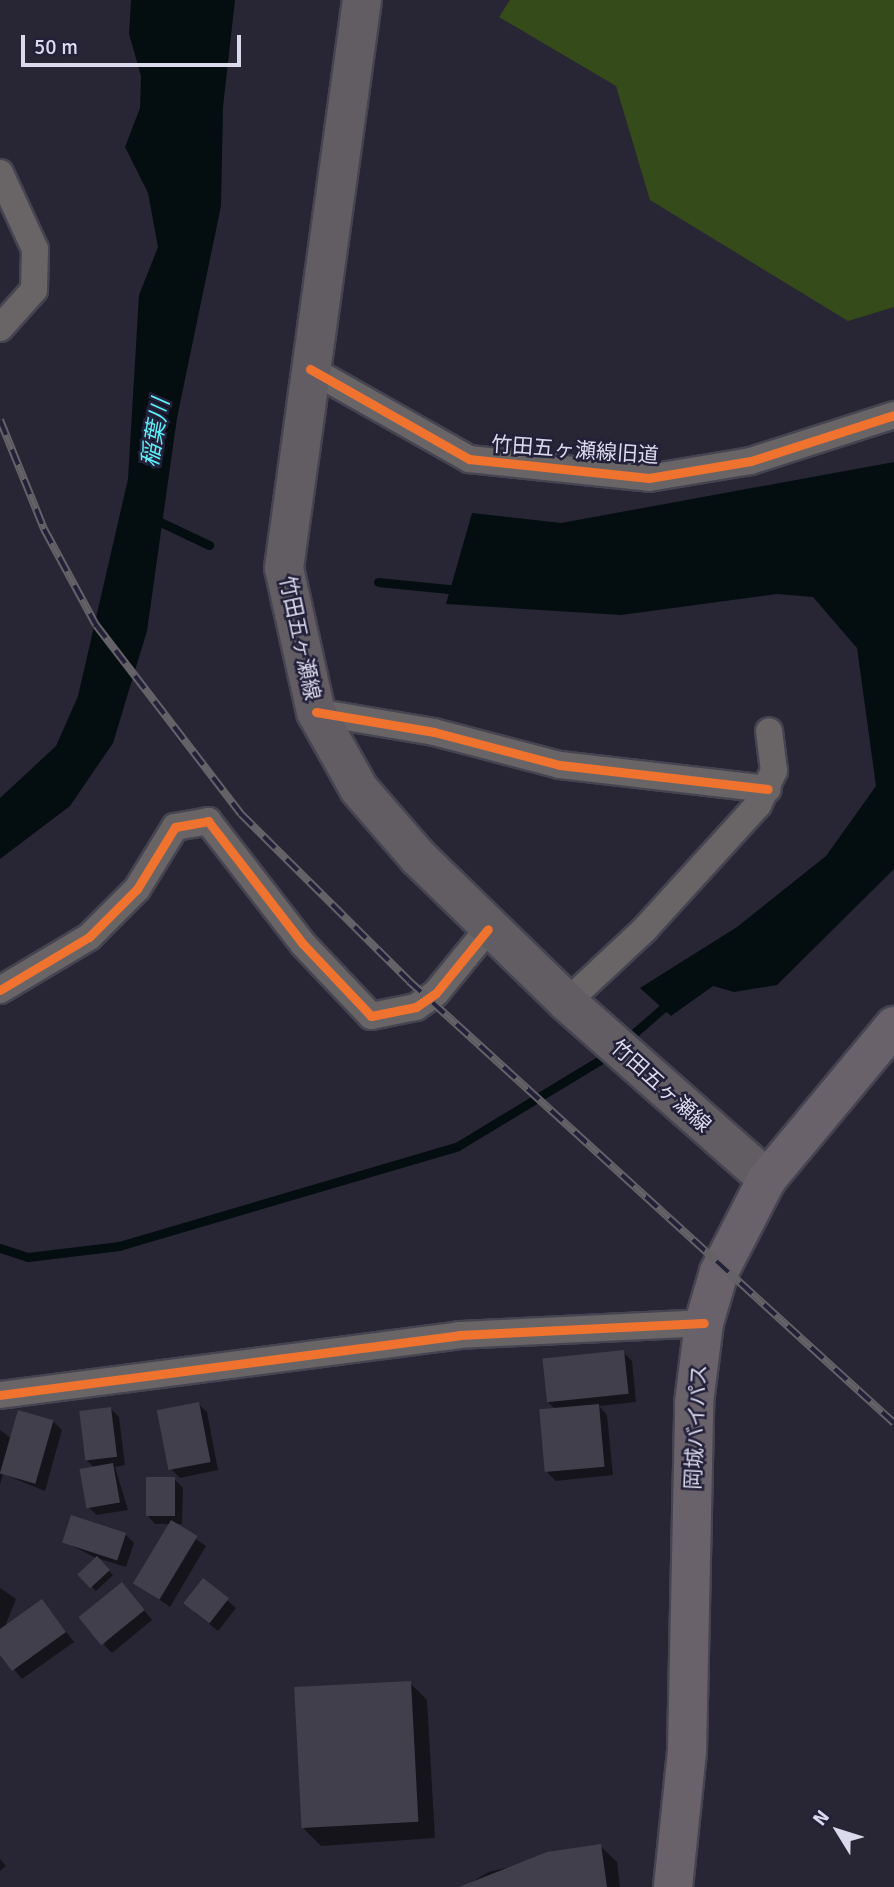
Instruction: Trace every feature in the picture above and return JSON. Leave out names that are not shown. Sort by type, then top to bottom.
[{"type":"highway","name":"岡城バイパス","points":[[673,1887],[687,1751],[694,1403],[704,1323],[729,1250],[767,1179],[894,1026]]},
{"type":"main road","name":"竹田五ヶ瀬線","points":[[362,0],[284,568],[316,712],[338,756],[385,822],[488,929],[767,1179]]},
{"type":"street","points":[[0,173],[35,249],[34,290],[0,328]]},
{"type":"street","name":"竹田五ヶ瀬線旧道","points":[[310,369],[469,458],[649,478],[751,461],[894,415]]},
{"type":"street","points":[[316,712],[434,732],[559,765],[768,789]]},
{"type":"street","points":[[579,1013],[645,929],[768,789],[774,755],[769,731]]},
{"type":"street","points":[[0,990],[89,937],[137,889],[175,827],[208,821],[303,944],[371,1016],[416,1007],[436,993],[488,929]]},
{"type":"street","points":[[0,1395],[459,1335],[704,1323]]},
{"type":"green space","points":[[510,0],[894,0],[894,307],[848,321],[650,200],[616,86],[499,17]]},
{"type":"water","name":"稲葉川","points":[[131,0],[235,0],[223,107],[221,206],[177,418],[147,631],[113,743],[70,806],[0,859],[0,798],[56,746],[78,696],[128,479],[139,295],[158,247],[148,193],[125,147],[140,108],[141,76],[129,34]]},
{"type":"water","points":[[894,462],[894,869],[777,985],[734,992],[713,986],[671,1016],[640,988],[737,927],[826,856],[876,786],[857,648],[813,597],[777,594],[621,615],[446,604],[472,513],[561,523]]},
{"type":"building","points":[[624,1350],[629,1394],[547,1402],[542,1359]]},
{"type":"building","points":[[199,1402],[211,1462],[168,1470],[157,1410]]},
{"type":"building","points":[[599,1404],[604,1467],[545,1472],[539,1409]]},
{"type":"building","points":[[111,1407],[117,1457],[85,1461],[79,1411]]},
{"type":"building","points":[[18,1410],[54,1420],[35,1484],[0,1473]]},
{"type":"building","points":[[113,1463],[120,1502],[86,1508],[80,1469]]},
{"type":"building","points":[[146,1477],[175,1477],[175,1516],[146,1516]]},
{"type":"building","points":[[71,1515],[126,1533],[117,1561],[62,1543]]},
{"type":"building","points":[[171,1520],[198,1536],[159,1599],[133,1583]]},
{"type":"building","points":[[97,1556],[110,1570],[90,1588],[77,1574]]},
{"type":"building","points":[[203,1578],[229,1598],[209,1624],[183,1603]]},
{"type":"building","points":[[122,1582],[145,1610],[101,1645],[78,1617]]},
{"type":"building","points":[[42,1599],[66,1632],[12,1671],[0,1655],[0,1629]]},
{"type":"building","points":[[411,1681],[418,1822],[302,1828],[294,1687]]},
{"type":"building","points":[[601,1844],[607,1887],[459,1887],[547,1852]]},
{"type":"waterway","points":[[154,519],[209,545]]},
{"type":"waterway","points":[[378,582],[459,590]]},
{"type":"waterway","points":[[624,1042],[671,1001]]},
{"type":"waterway","points":[[0,1248],[28,1257],[119,1246],[458,1146],[610,1054]]},
{"type":"railway","points":[[0,420],[44,529],[96,625],[241,814],[409,981],[894,1423]]},
{"type":"cycle path","points":[[310,369],[469,459],[649,478],[751,461],[894,415]]},
{"type":"cycle path","points":[[316,712],[434,732],[560,765],[768,789]]},
{"type":"cycle path","points":[[0,990],[89,937],[137,889],[175,827],[208,821],[303,944],[371,1016],[416,1007],[436,993],[488,929]]},
{"type":"cycle path","points":[[0,1395],[459,1335],[704,1323]]}]
